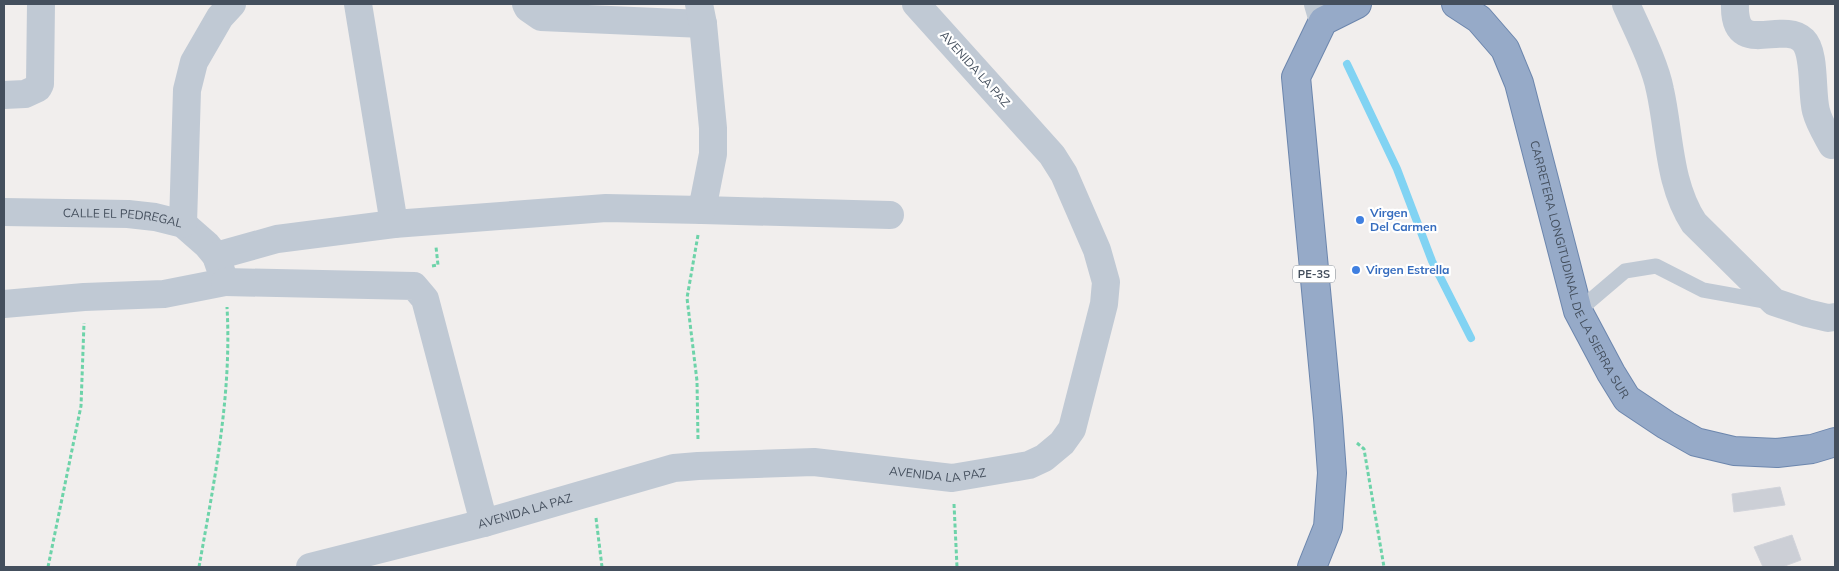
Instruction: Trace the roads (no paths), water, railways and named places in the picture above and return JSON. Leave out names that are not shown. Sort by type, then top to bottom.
[{"type":"highway","name":"PE-3S","points":[[1312,567],[1328,527],[1332,474],[1296,77],[1321,12],[1357,4]]},
{"type":"highway","name":"CARRETERA LONGITUDINAL DE LA SIERRA SUR","points":[[1456,4],[1479,19],[1506,49],[1519,82],[1578,311],[1610,373],[1627,399],[1696,442],[1734,451],[1777,453],[1812,450],[1835,442]]},
{"type":"street","points":[[4,96],[25,94],[38,88],[40,84],[41,4]]},
{"type":"street","points":[[183,224],[187,90],[194,62],[220,17],[232,4]]},
{"type":"street","points":[[358,4],[394,224]]},
{"type":"street","points":[[526,4],[528,8],[541,17],[701,14],[713,128],[713,154],[702,210]]},
{"type":"street","name":"AVENIDA LA PAZ","points":[[310,567],[593,493],[674,468],[814,462],[952,478],[1029,465],[1044,458],[1062,443],[1072,429],[1104,304],[1106,282],[1098,250],[1064,174],[1052,155],[916,4]]},
{"type":"street","points":[[1626,4],[1658,81],[1672,169],[1688,213],[1694,223],[1774,302],[1807,314],[1828,318],[1835,317]]},
{"type":"street","points":[[1735,4],[1734,18],[1741,30],[1751,35],[1798,36],[1805,42],[1810,53],[1813,98],[1816,112],[1834,147]]},
{"type":"street","points":[[216,256],[277,239],[394,224],[606,208],[890,215]]},
{"type":"street","name":"CALLE EL PEDREGAL","points":[[4,212],[128,214],[155,217],[183,224],[207,245],[216,256],[225,282]]},
{"type":"street","points":[[4,304],[84,297],[164,294],[225,282],[414,286],[425,299],[484,522]]},
{"type":"lane","points":[[1578,311],[1625,271],[1656,266],[1703,290],[1774,302]]},
{"type":"waterway","points":[[1347,64],[1397,169],[1432,261],[1471,338]]},
{"type":"place","name":"Virgen Del Carmen","points":[[1360,220]]},
{"type":"place","name":"Virgen Estrella","points":[[1356,270]]}]
